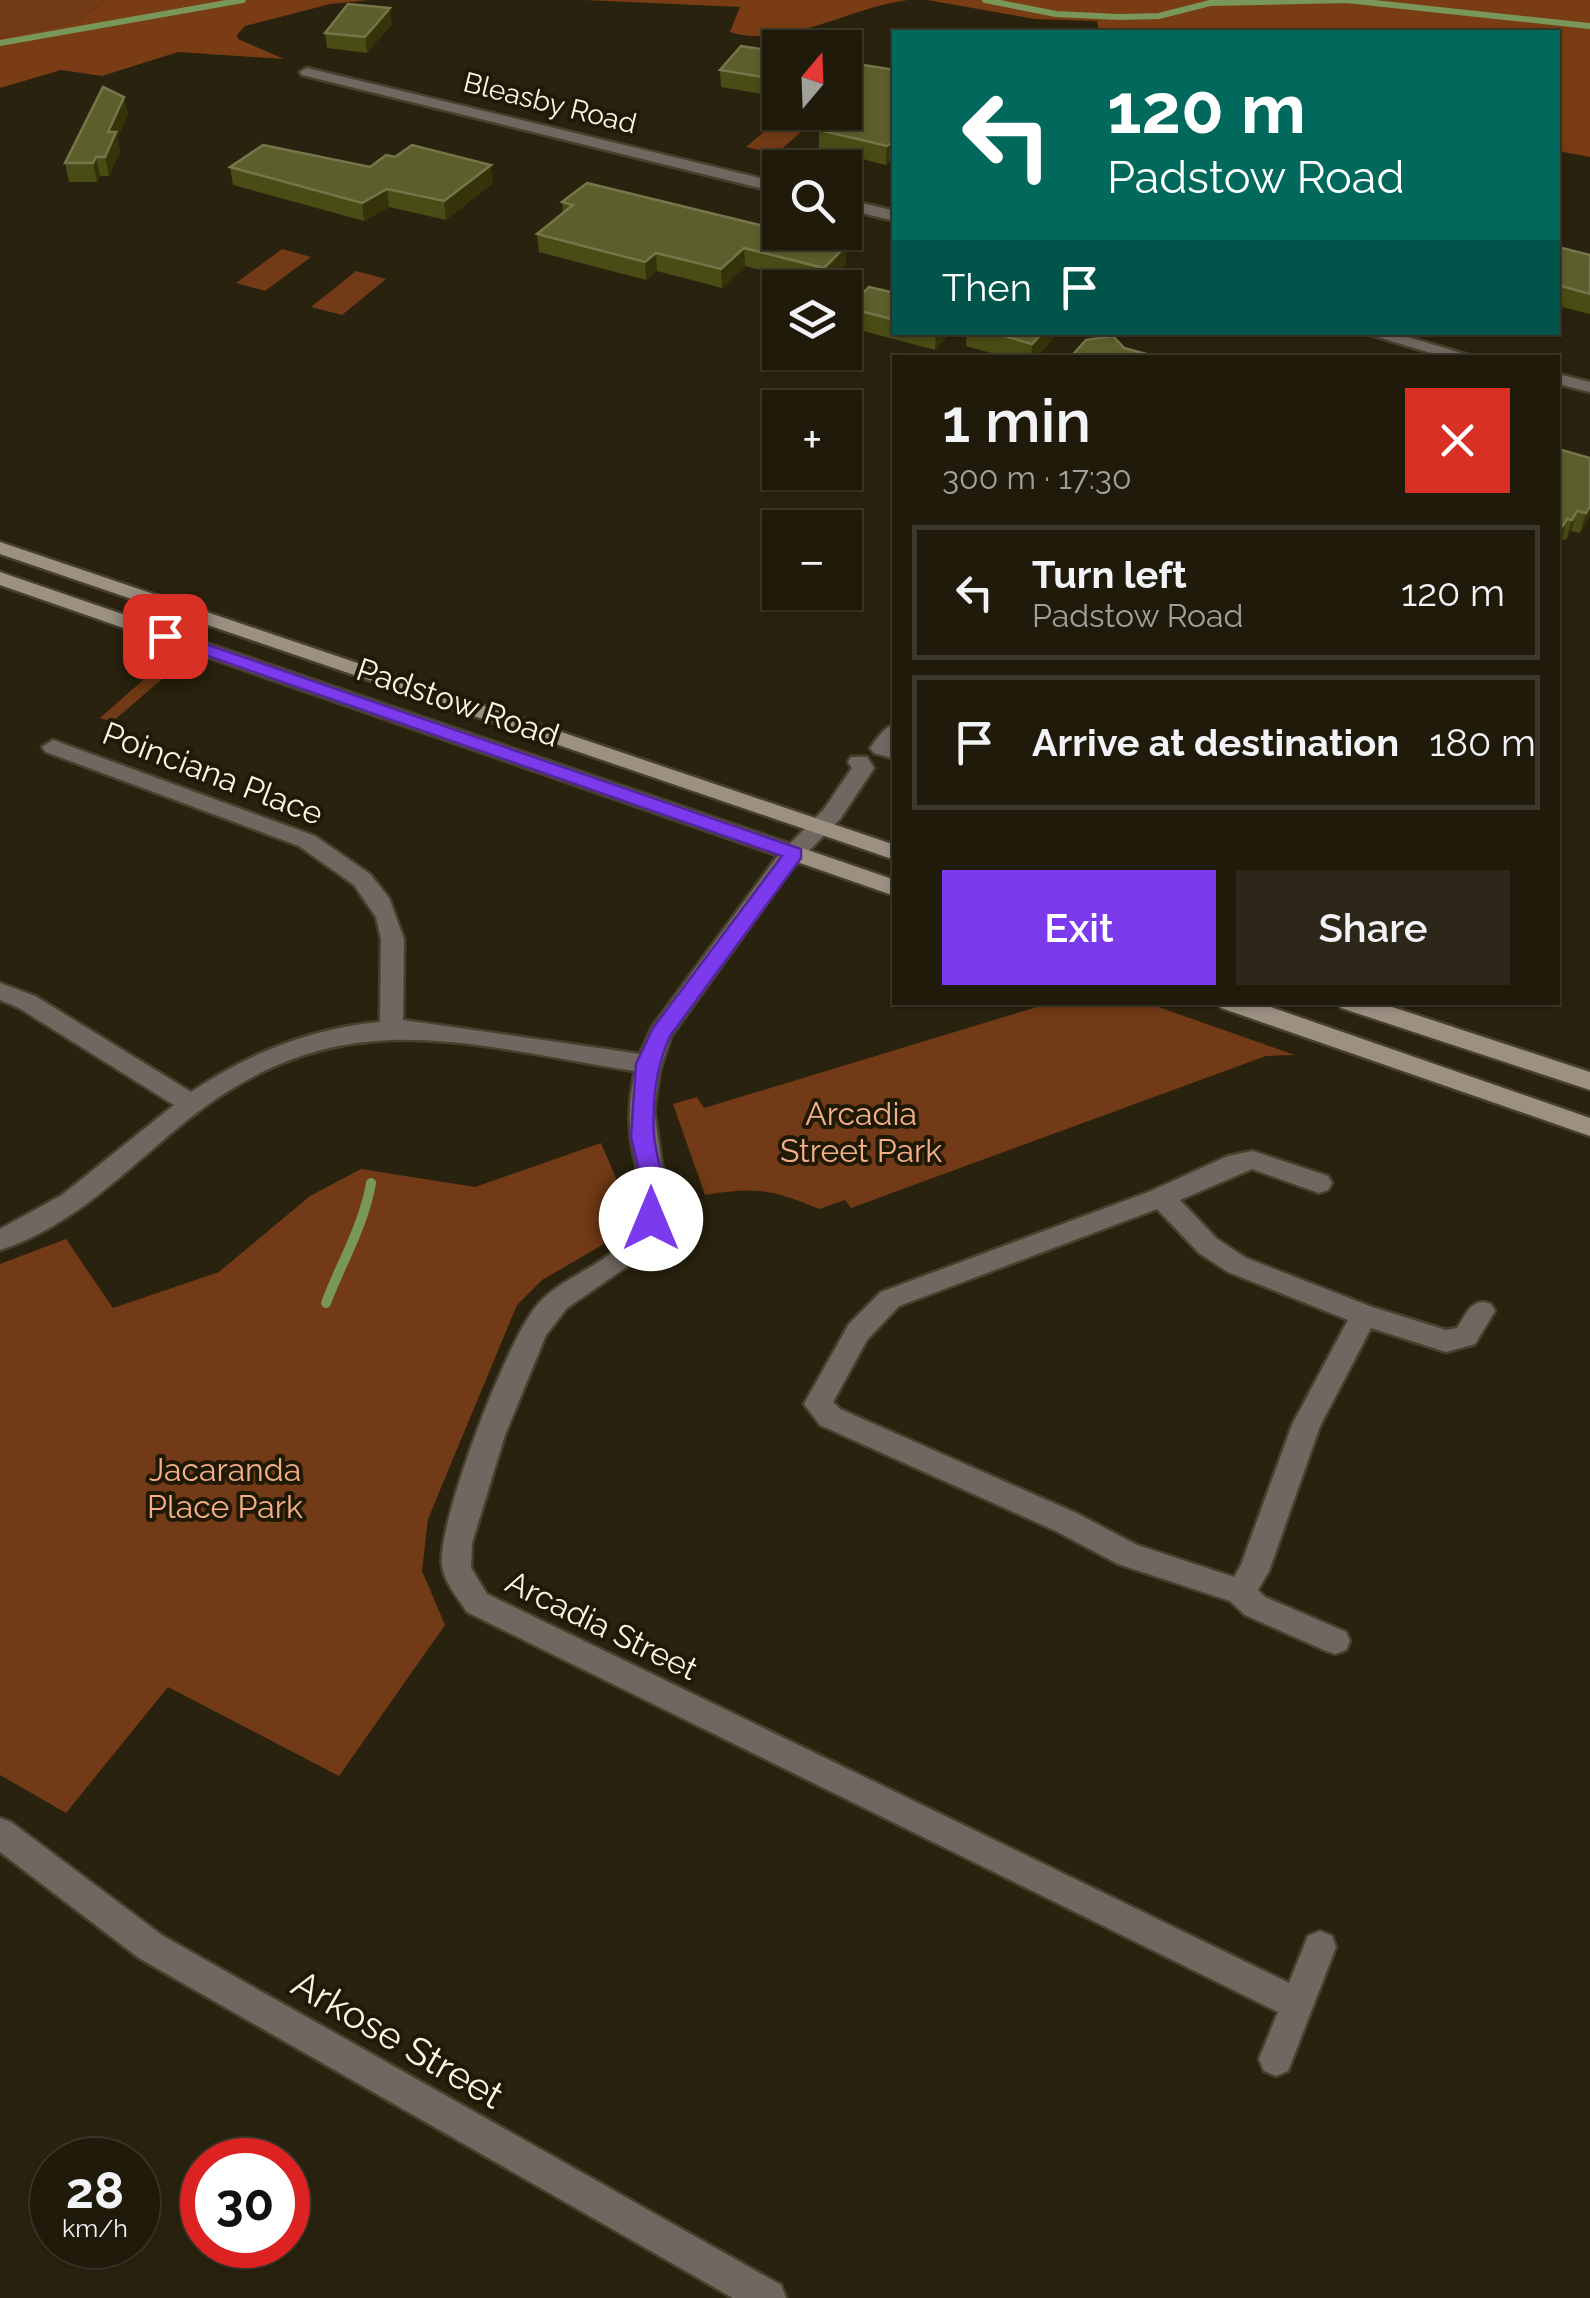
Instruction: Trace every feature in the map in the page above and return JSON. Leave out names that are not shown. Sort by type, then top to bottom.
[{"type":"main road","name":"Padstow Road","points":[[0,548],[892,852]]},
{"type":"main road","name":"Padstow Road","points":[[0,578],[892,887]]},
{"type":"main road","points":[[1238,1005],[1590,1127]]},
{"type":"main road","points":[[1358,1005],[1590,1082]]},
{"type":"street","name":"Bleasby Road","points":[[307,72],[762,184]]},
{"type":"street","points":[[862,208],[892,215]]},
{"type":"street","points":[[1380,335],[1458,355]]},
{"type":"street","points":[[1560,380],[1590,387]]},
{"type":"street","points":[[892,735],[881,748],[892,751]]},
{"type":"street","name":"Poinciana Place","points":[[53,746],[307,841],[346,864],[374,891],[392,922],[396,954],[391,1029]]},
{"type":"street","name":"Arcadia Street","points":[[860,762],[863,768],[854,784],[820,829],[794,853],[660,1033],[647,1064],[642,1137],[656,1197],[651,1219],[642,1239],[623,1260],[559,1298],[530,1336],[460,1524],[456,1566],[477,1603],[1298,2004]]},
{"type":"street","points":[[0,991],[28,1002],[190,1104]]},
{"type":"street","points":[[0,1240],[60,1207],[190,1104],[250,1067],[292,1049],[346,1034],[391,1029],[428,1031],[647,1064]]},
{"type":"street","points":[[1320,1183],[1253,1160],[1237,1163],[1162,1197],[890,1299],[858,1332],[818,1404],[830,1417],[1066,1522],[1128,1555],[1240,1592],[1255,1606],[1335,1640]]},
{"type":"street","points":[[1162,1197],[1208,1246],[1237,1265],[1364,1315],[1446,1341],[1466,1336],[1482,1312]]},
{"type":"street","points":[[1240,1592],[1254,1571],[1306,1425],[1364,1315]]},
{"type":"street","name":"Arkose Street","points":[[0,1833],[151,1947],[768,2298]]},
{"type":"street","points":[[1276,2059],[1320,1947]]},
{"type":"green space","points":[[0,0],[105,0],[79,22],[0,38]]},
{"type":"green space","points":[[766,130],[803,130],[781,150],[746,147]]},
{"type":"green space","points":[[282,249],[311,257],[265,291],[236,283]]},
{"type":"green space","points":[[356,271],[386,279],[342,315],[311,307]]},
{"type":"green space","points":[[168,658],[181,663],[112,722],[100,718]]},
{"type":"green space","name":"Arcadia Street Park","points":[[1043,1005],[1153,1005],[1295,1055],[1266,1056],[851,1208],[845,1200],[819,1209],[763,1192],[705,1195],[673,1104],[697,1097],[704,1108]]},
{"type":"green space","name":"Jacaranda Place Park","points":[[601,1143],[625,1199],[621,1223],[604,1244],[542,1280],[517,1305],[428,1519],[422,1571],[445,1625],[339,1776],[168,1687],[66,1813],[0,1775],[0,1264],[66,1239],[113,1308],[219,1272],[310,1196],[361,1169],[475,1187]]},
{"type":"shaded area","points":[[105,0],[369,0],[330,4],[245,26],[237,35],[238,39],[284,59],[178,52],[102,76],[61,70],[0,88],[0,38],[79,22]]},
{"type":"shaded area","points":[[584,0],[908,0],[799,30],[762,30],[762,36],[751,36],[730,32],[740,7]]},
{"type":"shaded area","points":[[927,0],[1590,0],[1590,157],[1560,151],[1560,30],[1099,30],[1097,21],[1035,19]]},
{"type":"building","points":[[348,4],[390,8],[365,37],[325,33]]},
{"type":"building","points":[[741,46],[762,49],[762,77],[720,70]]},
{"type":"building","points":[[862,65],[892,70],[892,144],[819,130],[862,130]]},
{"type":"building","points":[[103,87],[124,97],[108,132],[116,132],[105,157],[96,157],[93,163],[65,163]]},
{"type":"building","points":[[263,145],[370,167],[386,155],[395,157],[412,145],[491,165],[444,201],[387,189],[362,203],[230,167]]},
{"type":"building","points":[[587,183],[762,226],[762,250],[842,250],[824,268],[744,248],[721,269],[656,253],[645,262],[537,234],[573,205],[562,202]]},
{"type":"building","points":[[1560,248],[1590,255],[1590,294],[1560,286]]},
{"type":"building","points":[[869,287],[892,292],[892,319],[862,311],[862,294]]},
{"type":"building","points":[[1000,335],[1040,335],[1032,344]]},
{"type":"building","points":[[1113,336],[1124,348],[1150,355],[1073,355],[1086,340]]},
{"type":"building","points":[[1560,450],[1590,458],[1590,506],[1586,513],[1577,511],[1563,526]]},
{"type":"waterway","points":[[0,43],[243,0]]},
{"type":"waterway","points":[[985,0],[1056,14],[1119,17],[1159,16],[1210,3],[1346,0],[1590,26]]},
{"type":"waterway","points":[[326,1303],[358,1229],[371,1183]]},
{"type":"route","points":[[165,636],[794,853],[660,1033],[647,1064],[642,1137],[656,1197],[651,1219]]}]
